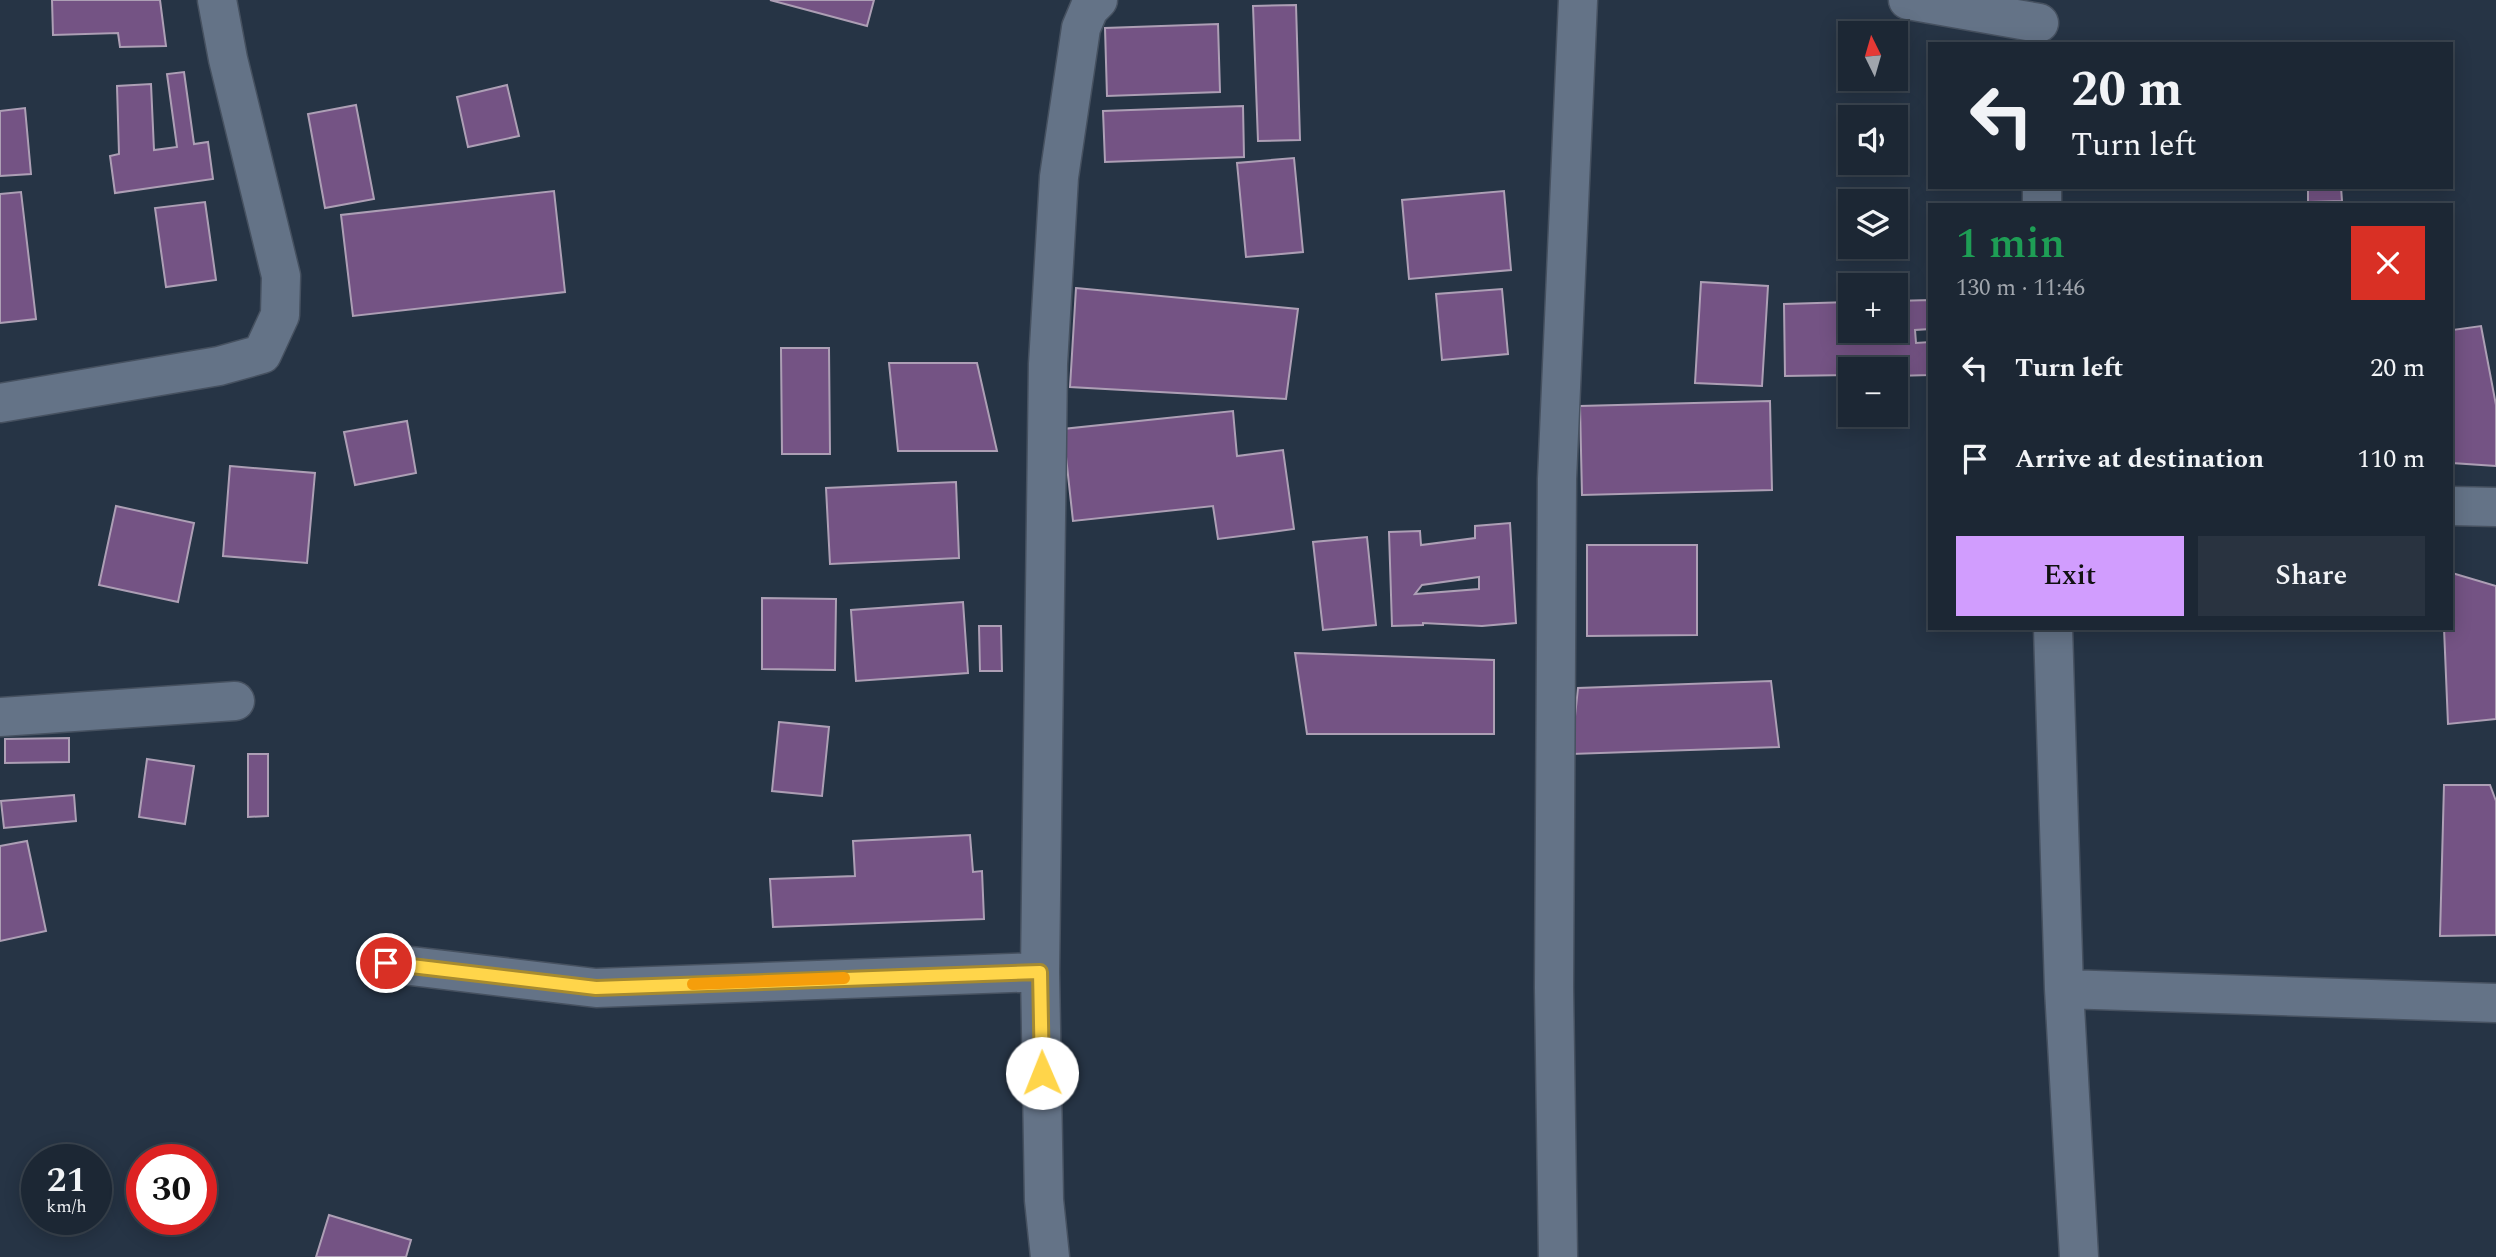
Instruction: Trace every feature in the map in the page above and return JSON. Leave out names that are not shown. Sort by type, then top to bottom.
[{"type":"street","points":[[0,403],[219,366],[262,354],[280,315],[281,276],[228,59],[217,0]]},
{"type":"street","points":[[1050,1257],[1044,1200],[1040,972],[1048,364],[1058,190],[1081,28],[1089,9],[1098,0]]},
{"type":"street","points":[[1558,1257],[1554,988],[1557,479],[1578,0]]},
{"type":"street","points":[[1908,0],[2039,22]]},
{"type":"street","points":[[2453,506],[2496,507]]},
{"type":"street","points":[[2053,630],[2064,989],[2079,1257]]},
{"type":"street","points":[[0,717],[235,701]]},
{"type":"street","points":[[386,963],[606,988],[1040,972]]},
{"type":"street","points":[[2064,989],[2496,1003]]},
{"type":"building","points":[[52,0],[160,0],[166,46],[120,47],[118,33],[53,35]]},
{"type":"building","points":[[770,0],[874,0],[867,26]]},
{"type":"building","points":[[1296,5],[1300,140],[1258,141],[1253,6]]},
{"type":"building","points":[[1218,24],[1220,92],[1107,96],[1105,28]]},
{"type":"building","points":[[184,72],[194,144],[208,142],[213,179],[115,193],[110,156],[119,154],[117,86],[151,84],[154,150],[177,147],[167,74]]},
{"type":"building","points":[[507,85],[519,136],[468,147],[457,97]]},
{"type":"building","points":[[356,105],[374,199],[325,208],[308,114]]},
{"type":"building","points":[[1243,106],[1244,157],[1105,162],[1103,111]]},
{"type":"building","points":[[25,108],[31,174],[0,176],[0,111]]},
{"type":"building","points":[[1294,158],[1303,252],[1246,257],[1237,163]]},
{"type":"building","points":[[2308,189],[2341,189],[2342,201],[2308,202]]},
{"type":"building","points":[[554,191],[565,292],[353,316],[341,215]]},
{"type":"building","points":[[1504,191],[1511,270],[1409,279],[1402,200]]},
{"type":"building","points":[[21,192],[36,319],[0,323],[0,194]]},
{"type":"building","points":[[205,202],[216,280],[166,287],[155,208]]},
{"type":"building","points":[[1701,282],[1768,286],[1762,386],[1695,383]]},
{"type":"building","points":[[1076,288],[1298,309],[1286,399],[1070,387]]},
{"type":"building","points":[[1502,289],[1508,354],[1442,360],[1436,294]]},
{"type":"building","points":[[1928,300],[1928,329],[1915,330],[1916,343],[1928,342],[1928,375],[1908,376],[1908,357],[1838,357],[1838,375],[1785,376],[1784,304],[1838,302],[1838,343],[1908,343],[1908,301]]},
{"type":"building","points":[[2481,326],[2496,405],[2496,466],[2453,463],[2453,330]]},
{"type":"building","points":[[781,348],[829,348],[830,454],[782,454]]},
{"type":"building","points":[[889,363],[977,363],[997,451],[898,451]]},
{"type":"building","points":[[1770,401],[1772,490],[1582,495],[1580,406]]},
{"type":"building","points":[[1233,411],[1237,456],[1283,450],[1294,529],[1218,539],[1213,506],[1073,521],[1063,429]]},
{"type":"building","points":[[407,421],[416,473],[355,485],[344,432]]},
{"type":"building","points":[[230,466],[315,473],[307,563],[223,556]]},
{"type":"building","points":[[956,482],[959,558],[830,564],[826,488]]},
{"type":"building","points":[[116,506],[194,523],[178,602],[99,585]]},
{"type":"building","points":[[1510,523],[1516,623],[1482,626],[1423,623],[1392,626],[1389,532],[1420,531],[1421,545],[1475,538],[1475,526]],"holes":[[[1479,577],[1479,589],[1415,594],[1422,585]]]},
{"type":"building","points":[[1367,537],[1376,625],[1323,630],[1313,542]]},
{"type":"building","points":[[1587,545],[1697,545],[1697,635],[1587,636]]},
{"type":"building","points":[[2453,573],[2496,586],[2496,719],[2448,724],[2444,630],[2453,630]]},
{"type":"building","points":[[762,598],[836,599],[835,670],[762,669]]},
{"type":"building","points":[[963,602],[968,673],[856,681],[851,610]]},
{"type":"building","points":[[979,626],[1001,626],[1002,671],[980,671]]},
{"type":"building","points":[[1295,653],[1494,660],[1494,734],[1307,734]]},
{"type":"building","points":[[1771,681],[1779,747],[1571,754],[1578,688]]},
{"type":"building","points":[[779,722],[829,727],[822,796],[772,791]]},
{"type":"building","points":[[69,738],[69,762],[5,763],[5,739]]},
{"type":"building","points":[[248,754],[268,754],[268,816],[248,817]]},
{"type":"building","points":[[147,759],[194,766],[185,824],[139,817]]},
{"type":"building","points":[[2444,785],[2490,785],[2496,801],[2496,935],[2440,936]]},
{"type":"building","points":[[74,795],[76,821],[4,828],[1,801]]},
{"type":"building","points":[[970,835],[973,872],[982,871],[984,919],[773,927],[770,879],[855,876],[853,841]]},
{"type":"building","points":[[27,841],[46,931],[0,941],[0,846]]},
{"type":"building","points":[[329,1215],[411,1240],[406,1257],[316,1257]]},
{"type":"slow traffic","points":[[693,984],[844,978]]},
{"type":"route","points":[[386,963],[596,988],[1040,972],[1042,1073]]}]
